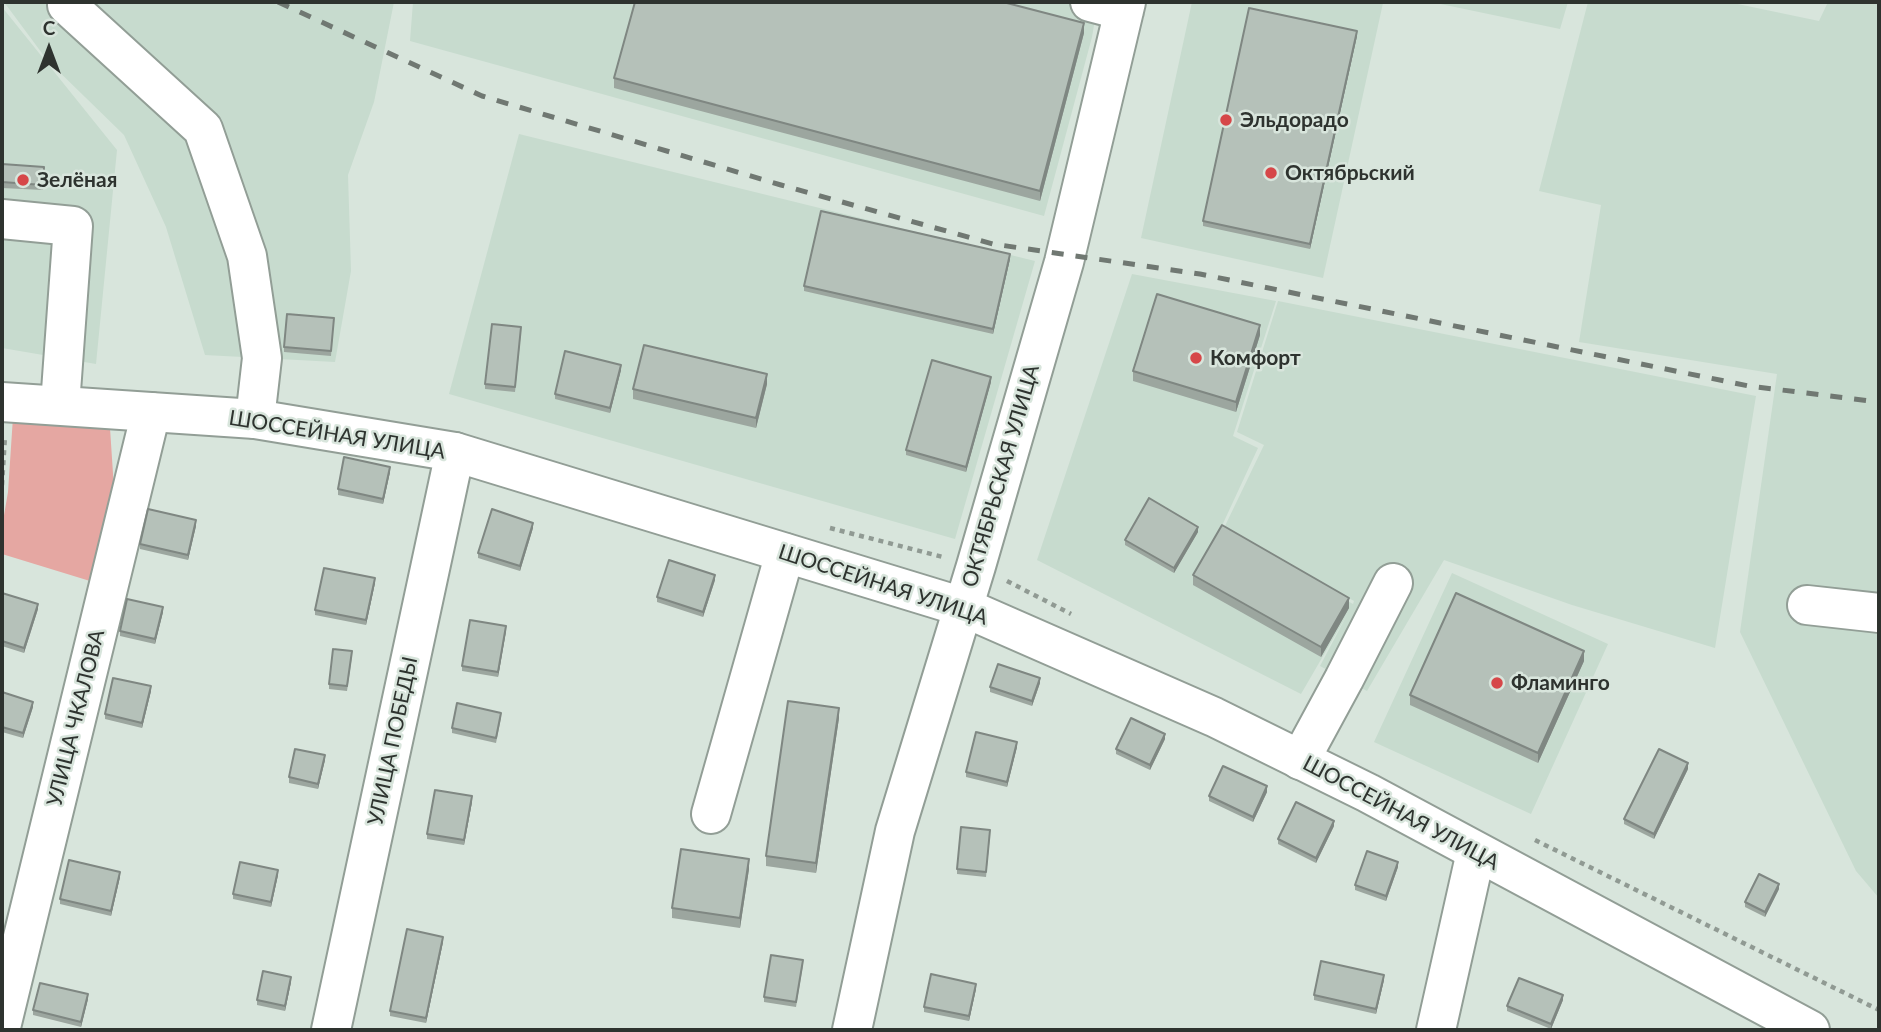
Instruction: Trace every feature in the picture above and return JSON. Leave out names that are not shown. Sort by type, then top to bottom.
[{"type":"street","points":[[67,5],[203,129],[247,256],[262,358],[255,419]]},
{"type":"street","name":"ОКТЯБРЬСКАЯ УЛИЦА","points":[[852,1030],[895,831],[1064,262],[1113,5]]},
{"type":"street","points":[[2,219],[73,226],[60,405]]},
{"type":"street","name":"ШОССЕЙНАЯ УЛИЦА","points":[[4,413],[60,405],[255,419],[455,452],[963,607],[1214,718],[1368,793],[1810,1030]]},
{"type":"street","name":"УЛИЦА ЧКАЛОВА","points":[[2,1023],[151,412]]},
{"type":"street","name":"УЛИЦА ПОБЕДЫ","points":[[331,1030],[455,452]]},
{"type":"street","points":[[710,814],[785,553]]},
{"type":"street","points":[[1300,760],[1393,583]]},
{"type":"street","points":[[1807,605],[1879,613]]},
{"type":"street","points":[[1436,1030],[1476,852]]},
{"type":"path","points":[[2,485],[4,413]]},
{"type":"shaded area","points":[[4,2],[394,2],[374,102],[348,175],[351,271],[335,362],[205,355],[166,227],[124,135],[47,60]]},
{"type":"shaded area","points":[[413,2],[1098,2],[1092,37],[1044,216],[410,41]]},
{"type":"shaded area","points":[[1192,2],[1383,3],[1323,278],[1141,238]]},
{"type":"shaded area","points":[[1431,2],[1568,2],[1560,29]]},
{"type":"shaded area","points":[[1588,2],[1728,2],[1819,21],[1828,2],[1879,2],[1879,898],[1856,871],[1740,632],[1777,374],[1579,342],[1601,205],[1539,191]]},
{"type":"shaded area","points":[[2,7],[117,150],[96,364],[2,348]]},
{"type":"shaded area","points":[[519,134],[1035,261],[955,539],[449,394]]},
{"type":"shaded area","points":[[1132,274],[1276,301],[1233,436],[1258,448],[1220,530],[1353,604],[1354,601],[1224,528],[1264,445],[1237,432],[1278,301],[1756,396],[1715,648],[1572,605],[1444,560],[1367,691],[1320,666],[1348,613],[1301,694],[1037,560]]},
{"type":"shaded area","points":[[13,417],[110,428],[115,504],[90,581],[2,554],[2,527],[8,492]]},
{"type":"shaded area","points":[[1452,573],[1608,644],[1531,814],[1374,742]]},
{"type":"building","points":[[635,2],[1003,2],[1084,23],[1040,191],[614,78]]},
{"type":"building","name":"Октябрьский","points":[[1249,8],[1357,31],[1310,244],[1203,221]]},
{"type":"building","name":"Зелёная","points":[[2,164],[44,167],[43,185],[2,182]]},
{"type":"building","points":[[821,211],[1010,254],[993,329],[804,286]]},
{"type":"building","name":"Комфорт","points":[[1157,294],[1260,325],[1236,402],[1133,371]]},
{"type":"building","points":[[287,314],[334,318],[331,351],[284,347]]},
{"type":"building","points":[[492,324],[521,327],[515,387],[485,384]]},
{"type":"building","points":[[644,345],[767,374],[756,418],[633,389]]},
{"type":"building","points":[[565,351],[621,365],[610,408],[555,394]]},
{"type":"building","points":[[932,360],[991,377],[966,467],[906,450]]},
{"type":"building","points":[[344,457],[390,467],[383,499],[338,489]]},
{"type":"building","points":[[1149,498],[1198,527],[1174,568],[1125,540]]},
{"type":"building","points":[[148,509],[196,520],[188,555],[140,544]]},
{"type":"building","points":[[492,509],[533,523],[520,566],[478,553]]},
{"type":"building","points":[[1222,525],[1349,598],[1321,647],[1193,575]]},
{"type":"building","points":[[669,560],[715,575],[703,612],[657,597]]},
{"type":"building","points":[[324,568],[375,578],[366,620],[315,610]]},
{"type":"building","points":[[2,593],[38,604],[24,648],[2,641]]},
{"type":"building","name":"Фламинго","points":[[1456,593],[1584,651],[1538,753],[1410,695]]},
{"type":"building","points":[[127,599],[163,607],[155,639],[120,631]]},
{"type":"building","points":[[470,620],[506,626],[498,672],[462,666]]},
{"type":"building","points":[[333,649],[352,651],[347,686],[329,684]]},
{"type":"building","points":[[998,664],[1040,678],[1032,701],[990,687]]},
{"type":"building","points":[[113,678],[151,686],[142,723],[105,714]]},
{"type":"building","points":[[2,692],[33,702],[23,733],[2,727]]},
{"type":"building","points":[[788,701],[839,708],[816,863],[766,856]]},
{"type":"building","points":[[457,703],[501,713],[496,738],[452,728]]},
{"type":"building","points":[[1131,718],[1165,734],[1150,765],[1116,749]]},
{"type":"building","points":[[976,732],[1017,742],[1007,782],[966,772]]},
{"type":"building","points":[[295,749],[325,755],[318,784],[289,777]]},
{"type":"building","points":[[1659,749],[1688,763],[1654,834],[1624,819]]},
{"type":"building","points":[[1223,766],[1267,786],[1253,817],[1209,796]]},
{"type":"building","points":[[435,790],[472,796],[464,840],[427,834]]},
{"type":"building","points":[[1296,802],[1334,821],[1316,858],[1278,839]]},
{"type":"building","points":[[961,827],[990,830],[986,872],[957,869]]},
{"type":"building","points":[[681,849],[749,859],[740,918],[672,908]]},
{"type":"building","points":[[1367,851],[1398,862],[1386,896],[1355,885]]},
{"type":"building","points":[[69,860],[120,872],[111,911],[60,899]]},
{"type":"building","points":[[240,862],[278,870],[271,902],[233,894]]},
{"type":"building","points":[[1759,874],[1779,884],[1765,912],[1745,902]]},
{"type":"building","points":[[407,929],[443,937],[426,1018],[390,1011]]},
{"type":"building","points":[[771,955],[803,960],[796,1002],[764,997]]},
{"type":"building","points":[[1321,961],[1384,975],[1376,1009],[1314,995]]},
{"type":"building","points":[[263,971],[291,977],[285,1006],[257,1000]]},
{"type":"building","points":[[931,974],[976,984],[969,1016],[924,1007]]},
{"type":"building","points":[[1519,978],[1563,995],[1551,1024],[1507,1006]]},
{"type":"building","points":[[40,983],[88,994],[81,1022],[33,1010]]},
{"type":"railway","points":[[278,2],[482,96],[781,185],[993,244],[1200,274],[1749,386],[1879,402]]},
{"type":"place","name":"Эльдорадо","points":[[1226,120]]},
{"type":"place","name":"Октябрьский","points":[[1271,173]]},
{"type":"place","name":"Зелёная","points":[[23,180]]},
{"type":"place","name":"Комфорт","points":[[1196,358]]},
{"type":"place","name":"Фламинго","points":[[1497,683]]}]
